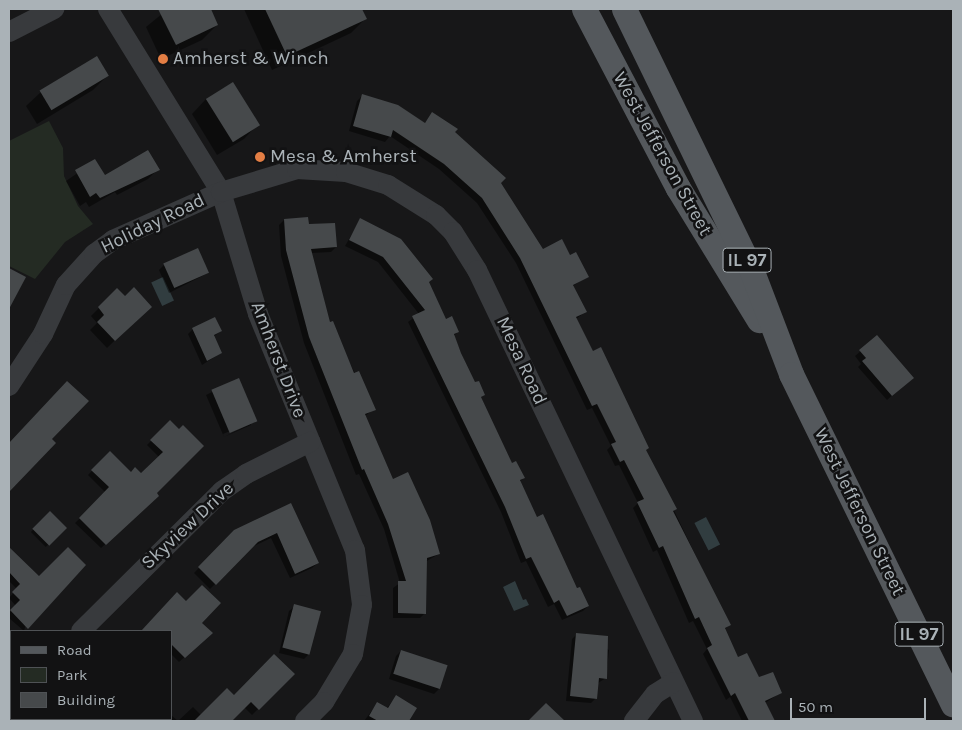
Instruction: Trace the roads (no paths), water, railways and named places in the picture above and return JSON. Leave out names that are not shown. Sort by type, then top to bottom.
[{"type":"main road","name":"West Jefferson Street","points":[[584,9],[678,188],[791,374],[953,704]]},
{"type":"main road","name":"West Jefferson Street","points":[[624,9],[751,269],[791,374]]},
{"type":"street","points":[[9,32],[54,9]]},
{"type":"street","name":"Amherst Drive","points":[[108,9],[221,192],[258,314],[355,550],[362,606],[352,654],[324,702],[305,721]]},
{"type":"street","name":"Mesa Road","points":[[221,192],[297,169],[346,172],[408,195],[452,232],[482,279],[693,721]]},
{"type":"street","name":"Holiday Road","points":[[9,386],[44,334],[66,285],[94,254],[114,240],[221,192]]},
{"type":"street","name":"Skyview Drive","points":[[82,630],[222,491],[246,474],[310,442]]},
{"type":"street","points":[[634,721],[655,694],[674,682]]},
{"type":"place","name":"Amherst & Winch","points":[[163,59]]},
{"type":"place","name":"Mesa & Amherst","points":[[260,157]]}]
